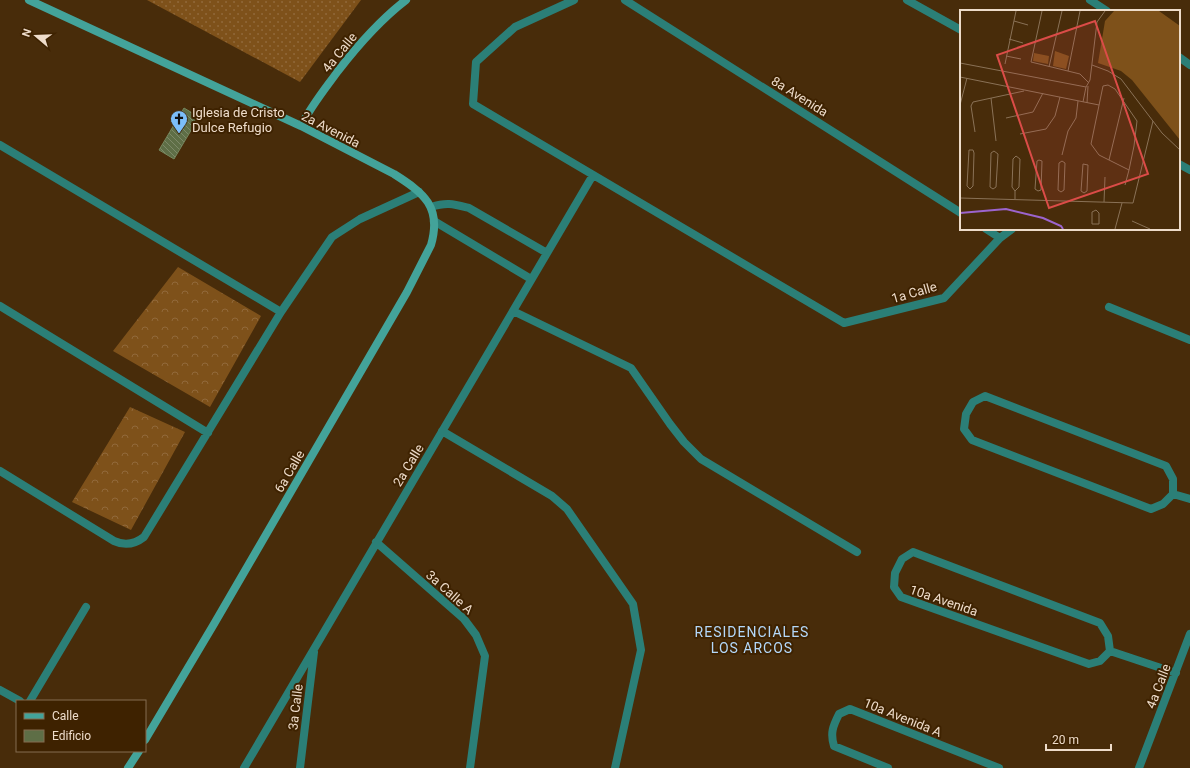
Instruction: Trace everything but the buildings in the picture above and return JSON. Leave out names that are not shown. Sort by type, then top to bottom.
[{"type":"main road","name":"2a Avenida","points":[[29,0],[301,126],[394,174],[419,192],[431,208]]},
{"type":"main road","name":"4a Calle","points":[[301,126],[310,108],[347,60],[374,28],[406,0]]},
{"type":"main road","name":"6a Calle","points":[[146,738],[218,618],[407,292],[433,237],[434,221],[431,208]]},
{"type":"main road","points":[[128,768],[138,752]]},
{"type":"street","points":[[574,0],[515,27],[476,62],[473,104],[593,175]]},
{"type":"street","name":"8a Avenida","points":[[625,0],[960,212]]},
{"type":"street","points":[[907,0],[960,29]]},
{"type":"street","points":[[1090,0],[1105,10]]},
{"type":"street","points":[[1180,58],[1190,64]]},
{"type":"street","points":[[0,145],[281,312]]},
{"type":"street","points":[[1180,165],[1190,170]]},
{"type":"street","name":"2a Calle","points":[[244,768],[593,175]]},
{"type":"street","name":"1a Calle","points":[[593,175],[844,323],[944,298],[1000,238],[1011,230]]},
{"type":"street","points":[[0,471],[114,541],[130,544],[140,540],[144,537],[281,312],[332,237],[360,219],[419,192]]},
{"type":"street","points":[[431,208],[443,204],[470,208],[547,253]]},
{"type":"street","points":[[434,221],[531,279]]},
{"type":"street","points":[[988,230],[1000,238]]},
{"type":"street","points":[[0,306],[208,432]]},
{"type":"street","points":[[1109,307],[1190,340]]},
{"type":"street","points":[[513,312],[632,368],[670,424],[684,442],[701,459],[857,552]]},
{"type":"street","points":[[985,396],[993,398],[1166,466],[1173,478],[1173,494],[1163,504],[1151,509],[994,449],[972,440],[964,429],[966,414],[972,402],[985,396]]},
{"type":"street","points":[[442,431],[552,496],[567,508],[633,604],[641,650],[615,768]]},
{"type":"street","points":[[1173,494],[1190,499]]},
{"type":"street","name":"3a Calle A","points":[[376,542],[464,619],[476,635],[485,656],[470,768]]},
{"type":"street","name":"10a Avenida","points":[[913,552],[1100,623],[1108,636],[1110,651],[1100,661],[1089,664],[901,597],[894,587],[896,573],[902,558],[913,552]]},
{"type":"street","points":[[31,700],[86,607]]},
{"type":"street","name":"4a Calle","points":[[1139,768],[1190,634]]},
{"type":"street","name":"3a Calle","points":[[300,768],[314,648]]},
{"type":"street","points":[[1110,651],[1176,673]]},
{"type":"street","points":[[0,690],[18,700]]},
{"type":"street","name":"10a Avenida A","points":[[888,768],[834,746],[831,738],[833,725],[839,714],[850,709],[999,768]]},
{"type":"green space","points":[[147,0],[361,0],[300,82]]},
{"type":"green space","points":[[178,267],[261,316],[210,407],[113,351]]},
{"type":"green space","points":[[130,407],[185,432],[131,530],[72,502]]},
{"type":"place","name":"Iglesia de Cristo Dulce Refugio","points":[[179,134]]},
{"type":"district","name":"RESIDENCIALES LOS ARCOS","points":[[752,640]]}]
